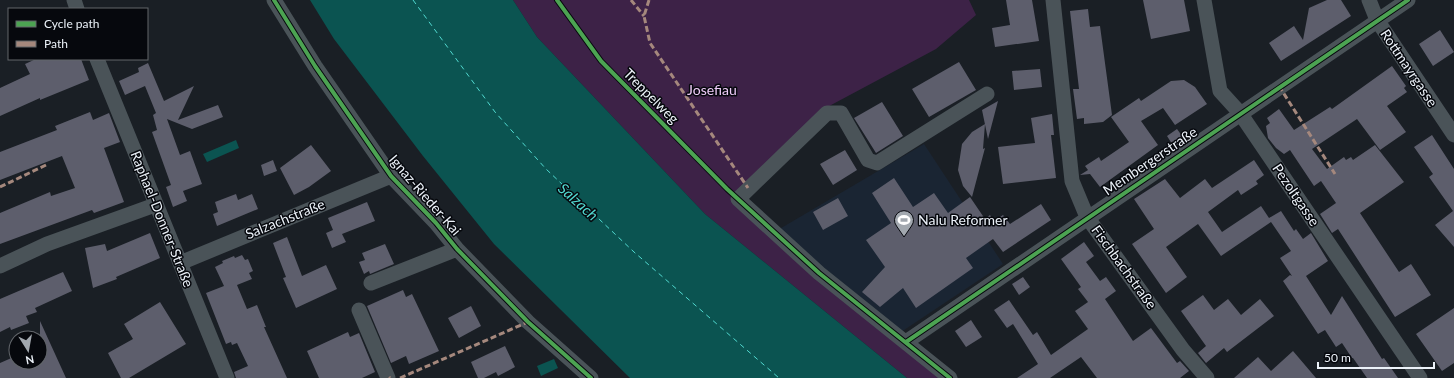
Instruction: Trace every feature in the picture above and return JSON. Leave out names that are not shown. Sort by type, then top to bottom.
[{"type":"street","name":"Ignaz-Rieder-Kai","points":[[274,0],[315,66],[391,176],[436,222],[457,249],[528,322],[591,378]]},
{"type":"street","name":"Fischbachstraße","points":[[1053,0],[1072,180],[1087,217],[1201,376]]},
{"type":"street","name":"Pezoltgasse","points":[[1204,0],[1220,91],[1240,113],[1420,378]]},
{"type":"street","name":"Rottmayrgasse","points":[[1369,0],[1377,20],[1454,134]]},
{"type":"street","name":"Membergerstraße","points":[[906,342],[1087,217],[1408,0]]},
{"type":"street","name":"Raphael-Donner-Straße","points":[[97,60],[227,378]]},
{"type":"street","points":[[950,378],[819,272],[738,198],[827,113],[840,114],[868,160],[877,163],[987,94]]},
{"type":"street","name":"Salzachstraße","points":[[180,263],[391,176]]},
{"type":"street","points":[[0,266],[47,244],[156,205]]},
{"type":"street","points":[[372,284],[457,249]]},
{"type":"street","points":[[359,310],[388,378]]},
{"type":"shaded area","points":[[924,144],[1003,264],[892,338],[771,234]]},
{"type":"green space","name":"Josefiau","points":[[513,0],[969,0],[976,15],[936,49],[818,112],[733,199],[941,378],[907,378],[705,214],[537,37]]},
{"type":"water","name":"Salzach","points":[[310,0],[513,0],[537,37],[705,214],[907,378],[630,378],[494,244],[423,156],[334,39]]},
{"type":"water","points":[[236,140],[239,148],[207,162],[203,154]]},
{"type":"water","points":[[554,359],[558,368],[541,376],[537,366]]},
{"type":"building","points":[[1006,0],[1032,0],[1039,41],[995,47],[992,28],[1010,25]]},
{"type":"building","points":[[1143,0],[1184,0],[1190,31],[1151,39]]},
{"type":"building","points":[[1327,0],[1341,0],[1351,16],[1281,61],[1269,43],[1294,26],[1303,40],[1309,8]]},
{"type":"building","points":[[1088,9],[1090,27],[1100,26],[1112,115],[1103,122],[1084,124],[1084,118],[1077,119],[1073,89],[1079,89],[1070,11]]},
{"type":"building","points":[[1440,30],[1454,52],[1433,66],[1419,44]]},
{"type":"building","points":[[34,60],[81,60],[89,80],[40,100],[40,98],[0,116],[0,88],[30,74],[25,64]]},
{"type":"building","points":[[959,62],[976,90],[929,117],[912,89]]},
{"type":"building","points":[[148,63],[164,101],[194,86],[178,120],[218,105],[223,117],[192,129],[167,119],[180,155],[190,151],[202,184],[183,191],[187,201],[173,207],[166,187],[171,185],[152,132],[157,130],[153,115],[156,113],[145,86],[125,95],[119,81],[139,72],[138,68]]},
{"type":"building","points":[[1392,66],[1406,86],[1404,88],[1407,92],[1387,106],[1406,132],[1380,150],[1357,119],[1312,149],[1327,169],[1344,157],[1346,160],[1351,157],[1353,160],[1375,145],[1404,182],[1360,213],[1399,272],[1411,264],[1431,295],[1395,317],[1338,229],[1332,233],[1320,214],[1336,203],[1321,181],[1314,186],[1290,150],[1284,154],[1276,148],[1268,138],[1266,126],[1270,123],[1267,118],[1279,109],[1294,130],[1330,107],[1332,109]]},
{"type":"building","points":[[1040,69],[1042,87],[1014,90],[1012,71]]},
{"type":"building","points":[[1184,80],[1195,87],[1207,104],[1175,125],[1163,108],[1141,121],[1158,145],[1100,187],[1090,174],[1080,175],[1088,170],[1085,166],[1099,157],[1101,161],[1129,142],[1111,117],[1139,98],[1141,101],[1171,81]]},
{"type":"building","points":[[998,101],[988,139],[982,110]]},
{"type":"building","points":[[882,102],[903,136],[876,153],[854,118]]},
{"type":"building","points":[[90,112],[93,120],[109,113],[120,142],[104,148],[124,202],[94,213],[92,210],[0,244],[0,213],[50,192],[51,196],[75,188],[62,156],[0,180],[0,152],[57,130],[55,126]]},
{"type":"building","points":[[1052,114],[1054,135],[1051,135],[1056,178],[1003,184],[998,147],[1035,143],[1031,118]]},
{"type":"building","points":[[985,124],[983,149],[985,148],[972,197],[963,186],[958,170],[962,144],[972,132]]},
{"type":"building","points":[[1177,129],[1185,140],[1174,147],[1167,136]]},
{"type":"building","points":[[1432,135],[1454,169],[1454,247],[1435,225],[1453,211],[1429,177],[1433,174],[1414,147]]},
{"type":"building","points":[[311,145],[331,171],[309,187],[294,195],[280,168]]},
{"type":"building","points":[[845,150],[857,170],[833,185],[820,164]]},
{"type":"building","points":[[273,160],[277,171],[264,176],[261,165]]},
{"type":"building","points":[[1254,160],[1264,175],[1256,181],[1258,184],[1241,195],[1238,190],[1208,212],[1222,232],[1261,206],[1269,218],[1281,211],[1294,231],[1296,229],[1303,239],[1311,233],[1328,261],[1306,276],[1331,315],[1342,296],[1382,359],[1384,358],[1398,378],[1367,378],[1342,343],[1336,347],[1325,330],[1318,334],[1283,281],[1290,275],[1292,276],[1280,258],[1291,251],[1271,222],[1221,256],[1198,224],[1166,247],[1187,277],[1166,293],[1132,244],[1154,229],[1134,199],[1165,179],[1180,198],[1205,179],[1212,188]]},
{"type":"building","points":[[894,178],[913,207],[934,193],[948,213],[970,197],[985,219],[990,215],[994,221],[1003,215],[1010,224],[1041,204],[1051,220],[1003,252],[993,239],[966,258],[973,268],[916,308],[903,288],[880,307],[862,292],[885,267],[866,240],[891,223],[872,193]]},
{"type":"building","points":[[236,194],[238,200],[252,194],[258,209],[217,226],[213,214],[218,212],[215,202]]},
{"type":"building","points":[[838,198],[848,216],[823,230],[813,212]]},
{"type":"building","points":[[367,202],[375,221],[342,234],[346,242],[332,248],[326,233],[333,230],[328,218]]},
{"type":"building","points":[[150,233],[160,258],[116,277],[117,279],[93,288],[85,248],[105,244],[107,251]]},
{"type":"building","points":[[287,237],[302,276],[326,265],[337,289],[296,308],[283,278],[286,277],[273,243]]},
{"type":"building","points":[[1084,242],[1094,256],[1086,262],[1100,281],[1106,277],[1116,291],[1105,299],[1133,341],[1151,328],[1177,363],[1180,361],[1189,371],[1180,378],[1097,378],[1081,357],[1050,378],[1017,378],[1038,364],[1013,324],[1007,328],[994,310],[1009,300],[1033,335],[1037,332],[1051,355],[1088,329],[1075,311],[1088,302],[1078,289],[1081,287],[1061,259]]},
{"type":"building","points":[[385,244],[394,264],[370,274],[369,271],[364,274],[359,262],[365,260],[362,253]]},
{"type":"building","points":[[242,255],[245,260],[248,259],[253,271],[249,273],[252,279],[237,285],[247,309],[257,305],[266,327],[264,327],[287,378],[236,378],[234,372],[248,366],[237,343],[232,345],[231,342],[226,344],[206,293],[224,286],[215,267],[223,263],[222,261],[234,256],[235,258]]},
{"type":"building","points":[[63,272],[72,291],[35,308],[37,312],[26,316],[29,323],[11,330],[10,327],[0,332],[0,299]]},
{"type":"building","points":[[1023,277],[1030,287],[1019,295],[1012,284]]},
{"type":"building","points":[[403,290],[406,297],[412,294],[439,351],[409,364],[406,356],[391,363],[367,306]]},
{"type":"building","points":[[1203,295],[1214,310],[1228,299],[1241,315],[1260,299],[1274,316],[1227,352],[1224,348],[1206,363],[1198,353],[1206,346],[1181,311]]},
{"type":"building","points":[[160,302],[186,344],[129,378],[121,378],[108,353],[133,339],[124,324]]},
{"type":"building","points":[[471,306],[481,326],[459,338],[448,318]]},
{"type":"building","points":[[1454,308],[1454,363],[1442,371],[1416,334]]},
{"type":"building","points":[[971,320],[982,337],[966,347],[955,331]]},
{"type":"building","points":[[40,321],[44,330],[40,330]]},
{"type":"building","points":[[348,332],[350,337],[359,333],[375,372],[362,378],[319,378],[307,351]]},
{"type":"building","points":[[48,339],[66,378],[0,378],[0,363],[8,360],[8,370],[48,370]]},
{"type":"building","points":[[505,346],[515,367],[498,376],[496,372],[484,378],[478,378],[471,362]]},
{"type":"building","points":[[1293,351],[1316,378],[1234,378],[1258,357],[1271,371]]},
{"type":"ferry route","points":[[413,0],[495,112],[546,169],[634,252],[779,378]]},
{"type":"marked path","points":[[631,0],[644,16]]},
{"type":"marked path","points":[[649,0],[644,16],[650,43],[748,188]]},
{"type":"marked path","points":[[1279,86],[1335,174]]},
{"type":"marked path","points":[[0,187],[46,165]]},
{"type":"marked path","points":[[400,378],[528,322]]},
{"type":"cycle path","points":[[274,0],[315,66],[391,176],[436,223],[457,249],[528,322],[591,378]]},
{"type":"cycle path","name":"Treppelweg","points":[[557,0],[601,61],[727,189],[819,273],[950,378]]},
{"type":"cycle path","points":[[906,342],[1408,0]]},
{"type":"place","name":"Nalu Reformer","points":[[904,237]]}]
